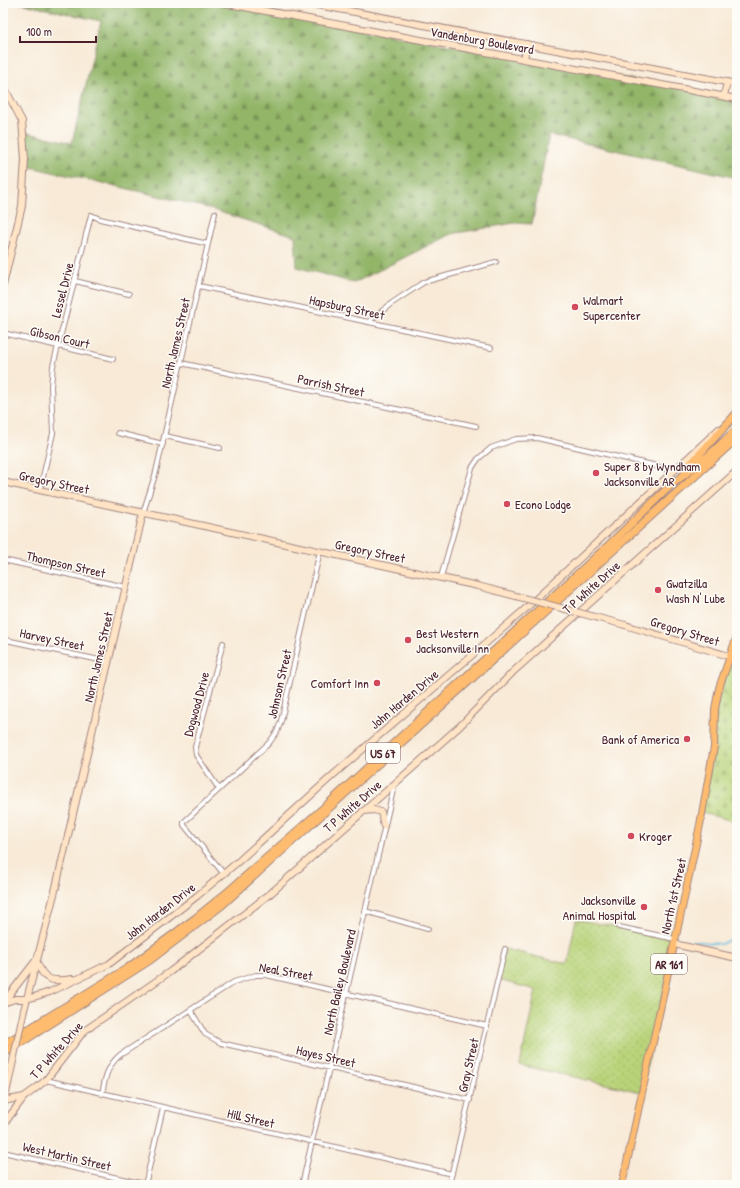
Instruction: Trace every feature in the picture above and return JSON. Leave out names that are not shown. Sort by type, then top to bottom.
[{"type":"highway","points":[[671,485],[737,412]]},
{"type":"highway","name":"US 67","points":[[3,1045],[128,968],[196,918],[229,891],[430,710],[610,544],[671,485],[707,457],[737,429]]},
{"type":"highway","name":"US 67","points":[[3,1054],[150,960],[222,905],[737,438]]},
{"type":"main road","name":"Vandenburg Boulevard","points":[[223,3],[737,99]]},
{"type":"main road","name":"Vandenburg Boulevard","points":[[307,3],[737,84]]},
{"type":"main road","points":[[524,59],[527,44]]},
{"type":"main road","points":[[724,96],[727,82]]},
{"type":"main road","points":[[3,85],[22,121],[25,159],[22,206],[3,285]]},
{"type":"main road","name":"John Harden Drive","points":[[3,1003],[15,999],[27,999],[57,989],[109,964],[224,874],[332,776],[523,611],[737,412]]},
{"type":"main road","name":"T P White Drive","points":[[3,1103],[24,1097],[46,1080],[84,1031],[171,971],[225,931],[271,893],[460,726],[514,671],[737,471]]},
{"type":"main road","name":"Gregory Street","points":[[3,482],[441,577],[625,625],[729,656]]},
{"type":"main road","name":"North James Street","points":[[3,1103],[36,960],[56,887],[143,513]]},
{"type":"main road","name":"North 1st Street","points":[[622,1185],[700,825],[714,748],[716,700],[729,656],[737,636]]},
{"type":"main road","points":[[363,811],[374,810],[381,812],[384,826]]},
{"type":"main road","points":[[674,942],[737,958]]},
{"type":"main road","points":[[36,960],[40,970],[48,979],[60,981],[80,978]]},
{"type":"main road","points":[[3,1003],[36,960]]},
{"type":"main road","points":[[3,1125],[24,1097]]},
{"type":"street","name":"North James Street","points":[[143,513],[152,489],[165,436],[216,212]]},
{"type":"street","name":"Lessel Drive","points":[[40,490],[53,433],[51,386],[58,346],[91,215],[208,244]]},
{"type":"street","points":[[367,322],[424,282],[496,262]]},
{"type":"street","points":[[75,281],[129,294]]},
{"type":"street","name":"Hapsburg Street","points":[[199,286],[491,348]]},
{"type":"street","name":"Gibson Court","points":[[3,333],[113,359]]},
{"type":"street","name":"Parrish Street","points":[[181,363],[476,426]]},
{"type":"street","points":[[118,433],[163,444]]},
{"type":"street","points":[[165,436],[220,448]]},
{"type":"street","points":[[441,577],[472,468],[478,459],[491,448],[516,439],[537,438],[657,466],[672,472]]},
{"type":"street","name":"Johnson Street","points":[[224,874],[184,825],[184,822],[269,743],[280,726],[320,551]]},
{"type":"street","name":"Thompson Street","points":[[3,560],[126,587]]},
{"type":"street","name":"Harvey Street","points":[[3,655],[6,640],[109,662]]},
{"type":"street","name":"Dogwood Drive","points":[[219,789],[196,755],[195,747],[223,643]]},
{"type":"street","name":"North Bailey Boulevard","points":[[302,1185],[394,784]]},
{"type":"street","points":[[365,911],[428,929]]},
{"type":"street","points":[[619,927],[674,942]]},
{"type":"street","name":"Gray Street","points":[[449,1185],[505,949]]},
{"type":"street","name":"Neal Street","points":[[102,1094],[107,1070],[114,1060],[234,982],[256,974],[347,993],[487,1026]]},
{"type":"street","name":"Hayes Street","points":[[191,1011],[205,1034],[221,1043],[470,1100]]},
{"type":"street","name":"Hill Street","points":[[46,1080],[452,1174]]},
{"type":"street","points":[[147,1185],[163,1108]]},
{"type":"street","name":"West Martin Street","points":[[3,1152],[147,1185]]},
{"type":"green space","points":[[19,3],[223,3],[737,99],[737,178],[549,135],[532,224],[514,223],[451,234],[354,283],[297,267],[295,236],[204,207],[25,166],[24,132],[72,143],[101,21]]},
{"type":"green space","points":[[737,636],[737,822],[702,813],[714,747],[715,712]]},
{"type":"green space","points":[[576,919],[675,939],[641,1092],[520,1065],[536,990],[498,980],[505,949],[567,964]]},
{"type":"waterway","points":[[692,941],[721,944],[737,936]]},
{"type":"place","name":"Walmart Supercenter","points":[[575,307]]},
{"type":"place","name":"Super 8 by Wyndham Jacksonville AR","points":[[596,473]]},
{"type":"place","name":"Econo Lodge","points":[[507,504]]},
{"type":"place","name":"Gwatzilla Wash N' Lube","points":[[658,590]]},
{"type":"place","name":"Best Western Jacksonville Inn","points":[[408,640]]},
{"type":"place","name":"Comfort Inn","points":[[377,683]]},
{"type":"place","name":"Bank of America","points":[[687,739]]},
{"type":"place","name":"Kroger","points":[[631,836]]},
{"type":"place","name":"Jacksonville Animal Hospital","points":[[644,907]]}]
